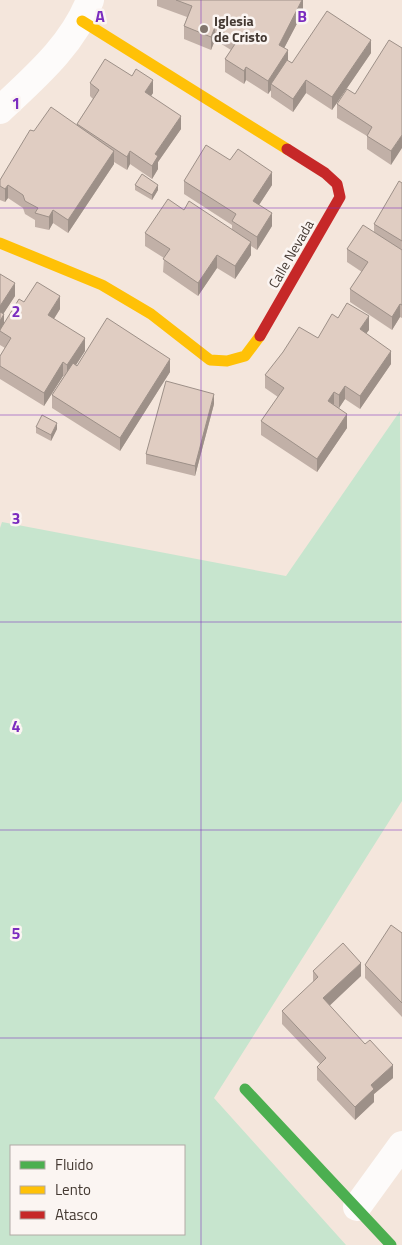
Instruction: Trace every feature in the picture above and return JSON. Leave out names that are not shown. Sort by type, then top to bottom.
[{"type":"street","points":[[0,110],[47,66],[86,10]]},
{"type":"street","name":"Calle Nevada","points":[[0,243],[102,285],[151,314],[210,360],[227,361],[245,356],[256,344],[340,197],[337,184],[325,173],[86,10]]},
{"type":"street","points":[[245,1089],[392,1245]]},
{"type":"street","points":[[356,1207],[402,1145]]},
{"type":"green space","points":[[400,411],[402,801],[214,1098],[346,1245],[0,1245],[0,528],[2,522],[286,576]]},
{"type":"building","points":[[176,0],[302,0],[279,45],[288,50],[268,81],[246,67],[244,71],[225,59],[237,41],[215,27],[211,37],[184,26],[192,6]]},
{"type":"building","points":[[327,11],[371,40],[332,97],[306,80],[293,99],[271,84],[287,60],[292,63]]},
{"type":"building","points":[[389,40],[402,48],[402,135],[391,151],[367,136],[372,127],[337,104],[347,89],[355,94]]},
{"type":"building","points":[[105,59],[132,76],[136,69],[153,80],[145,92],[181,116],[155,154],[158,156],[152,166],[130,151],[127,157],[77,124],[99,90],[90,83]]},
{"type":"building","points":[[51,107],[114,151],[68,220],[53,210],[49,217],[35,213],[38,208],[25,201],[23,195],[8,185],[5,189],[0,186],[0,180],[30,130],[34,131]]},
{"type":"building","points":[[206,145],[230,160],[238,149],[272,172],[253,201],[272,213],[257,237],[232,221],[236,214],[184,181]]},
{"type":"building","points":[[142,174],[158,185],[152,195],[135,185]]},
{"type":"building","points":[[399,181],[402,183],[402,241],[374,224]]},
{"type":"building","points":[[168,199],[184,210],[189,201],[251,242],[235,266],[217,255],[198,283],[163,259],[170,249],[145,233]]},
{"type":"building","points":[[363,225],[402,250],[402,305],[400,304],[392,317],[350,289],[368,262],[347,249]]},
{"type":"building","points":[[0,274],[15,283],[0,306]]},
{"type":"building","points":[[37,282],[60,296],[48,315],[85,338],[67,365],[63,362],[44,393],[0,366],[0,356],[11,338],[0,330],[19,299],[24,302]]},
{"type":"building","points":[[347,303],[369,316],[360,329],[391,351],[360,396],[345,386],[339,395],[334,392],[328,401],[347,414],[317,459],[261,421],[284,388],[265,375],[299,327],[318,338],[332,314],[338,318]]},
{"type":"building","points":[[0,312],[4,314],[0,321]]},
{"type":"building","points":[[107,318],[170,359],[120,438],[52,395],[73,363],[77,366]]},
{"type":"building","points":[[166,381],[214,394],[195,466],[146,454]]},
{"type":"building","points":[[42,415],[57,423],[51,435],[36,427]]},
{"type":"building","points":[[391,925],[402,933],[402,1003],[365,965]]},
{"type":"building","points":[[343,943],[361,963],[323,998],[365,1044],[370,1040],[393,1065],[371,1085],[374,1089],[355,1107],[317,1067],[326,1058],[282,1011],[318,977],[313,971]]},
{"type":"traffic: fast","points":[[245,1089],[391,1245]]},
{"type":"traffic: slow","points":[[82,21],[287,149]]},
{"type":"traffic: slow","points":[[0,243],[102,285],[151,314],[210,360],[227,361],[245,356],[260,336]]},
{"type":"traffic: jam","points":[[260,336],[340,197],[337,184],[325,173],[287,149]]},
{"type":"place","name":"Iglesia de Cristo","points":[[204,29]]}]
